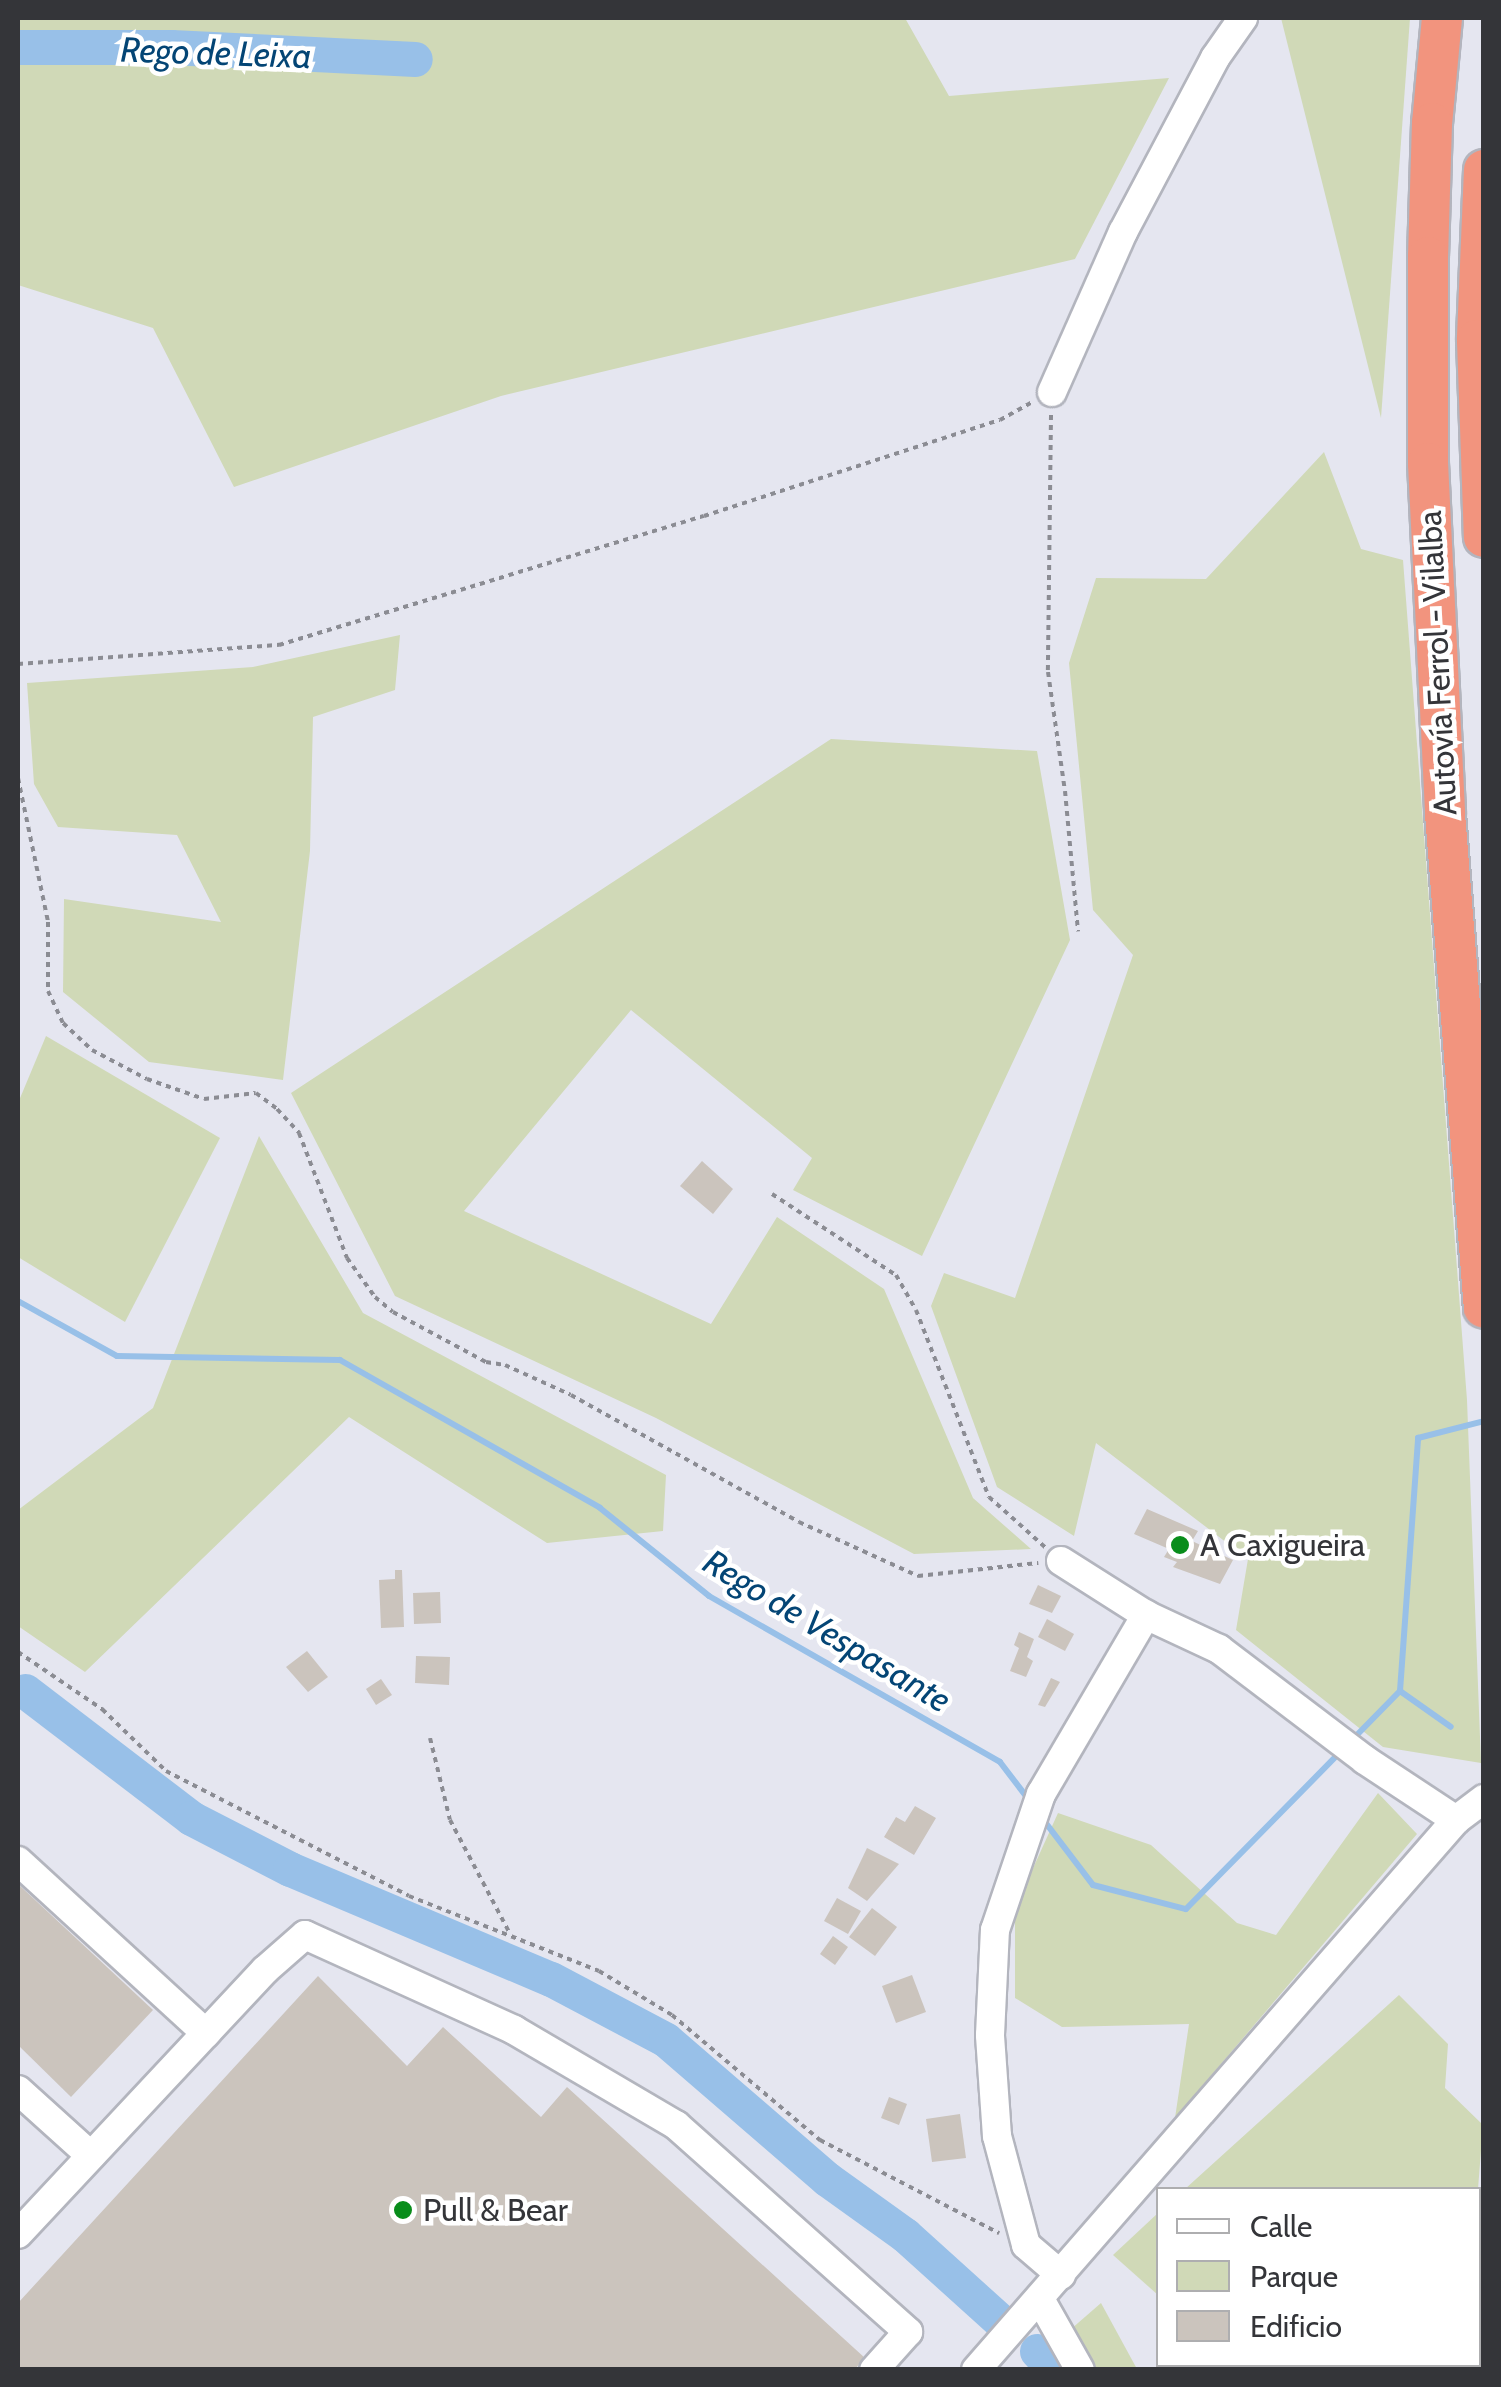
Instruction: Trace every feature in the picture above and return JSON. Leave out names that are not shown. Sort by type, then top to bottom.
[{"type":"highway","name":"Autovía Ferrol - Vilalba","points":[[1442,18],[1432,123],[1428,463],[1445,814],[1484,1307]]},
{"type":"highway","name":"Autovía Ferrol - Vilalba","points":[[1484,170],[1477,340],[1484,537]]},
{"type":"street","points":[[1052,392],[1123,232],[1215,58],[1243,18]]},
{"type":"street","points":[[1061,1560],[1146,1615],[1218,1649],[1365,1760],[1456,1820]]},
{"type":"street","points":[[1061,2275],[1026,2245],[997,2136],[990,2034],[994,1930],[1041,1794],[1146,1615]]},
{"type":"street","points":[[976,2370],[1456,1820],[1484,1799]]},
{"type":"street","points":[[18,1861],[206,2033]]},
{"type":"street","points":[[18,2234],[206,2033],[304,1935],[514,2030],[676,2125],[908,2332],[874,2370]]},
{"type":"street","points":[[18,2090],[90,2156]]},
{"type":"street","points":[[1040,2299],[1080,2370]]},
{"type":"path","points":[[18,664],[279,645],[704,516],[1000,420],[1052,392],[1048,672],[1066,791],[1078,931]]},
{"type":"path","points":[[18,778],[48,922],[48,991],[63,1023],[92,1050],[147,1079],[204,1099],[256,1092],[277,1109],[298,1133],[346,1258],[375,1297],[393,1312],[486,1362],[505,1365],[571,1395],[798,1522],[918,1576],[1061,1560]]},
{"type":"path","points":[[772,1194],[896,1275],[916,1310],[989,1497],[1061,1560]]},
{"type":"path","points":[[18,1652],[102,1708],[166,1770],[409,1896],[599,1971],[672,2015],[820,2140],[1026,2245]]},
{"type":"path","points":[[430,1738],[450,1820],[510,1934]]},
{"type":"green space","points":[[18,18],[905,18],[949,96],[1169,78],[1075,259],[501,396],[234,487],[153,328],[18,285]]},
{"type":"green space","points":[[1281,18],[1410,18],[1381,418]]},
{"type":"green space","points":[[1324,452],[1361,549],[1403,560],[1467,1400],[1481,1763],[1383,1747],[1236,1630],[1248,1559],[1096,1443],[1074,1536],[997,1487],[931,1306],[944,1273],[1015,1298],[1133,955],[1093,910],[1069,663],[1096,578],[1206,579]]},
{"type":"green space","points":[[400,635],[395,690],[313,717],[310,851],[283,1080],[149,1062],[63,992],[64,899],[221,922],[177,835],[58,827],[34,784],[27,683],[253,667]]},
{"type":"green space","points":[[831,739],[1037,751],[1070,940],[922,1256],[793,1190],[812,1158],[631,1010],[464,1211],[711,1324],[777,1217],[884,1289],[973,1498],[1031,1549],[914,1554],[656,1418],[395,1296],[291,1093]]},
{"type":"green space","points":[[46,1036],[220,1138],[125,1322],[18,1257],[18,1103]]},
{"type":"green space","points":[[259,1136],[363,1313],[666,1475],[663,1531],[547,1543],[349,1417],[85,1672],[18,1626],[18,1510],[153,1408]]},
{"type":"green space","points":[[1378,1793],[1417,1834],[1175,2118],[1189,2024],[1062,2027],[1015,1998],[1015,1908],[1058,1813],[1151,1845],[1237,1923],[1276,1935]]},
{"type":"green space","points":[[1399,1995],[1448,2044],[1445,2088],[1483,2125],[1478,2187],[1187,2187]]},
{"type":"green space","points":[[1156,2215],[1156,2293],[1113,2255]]},
{"type":"green space","points":[[1101,2303],[1137,2369],[1035,2369],[1032,2363]]},
{"type":"building","points":[[702,1161],[733,1189],[713,1214],[680,1186]]},
{"type":"building","name":"A Caxigueira","points":[[1147,1509],[1198,1531],[1192,1541],[1233,1560],[1220,1584],[1173,1567],[1177,1562],[1164,1557],[1169,1549],[1134,1534]]},
{"type":"building","points":[[395,1570],[402,1570],[404,1627],[381,1628],[379,1580],[395,1579]]},
{"type":"building","points":[[1038,1585],[1061,1596],[1052,1613],[1029,1604]]},
{"type":"building","points":[[440,1592],[441,1623],[414,1624],[413,1593]]},
{"type":"building","points":[[1047,1619],[1074,1634],[1065,1651],[1038,1637]]},
{"type":"building","points":[[1019,1632],[1034,1639],[1027,1657],[1033,1661],[1026,1677],[1010,1671],[1019,1648],[1014,1645]]},
{"type":"building","points":[[307,1651],[328,1677],[308,1692],[286,1667]]},
{"type":"building","points":[[416,1656],[450,1657],[449,1685],[415,1683]]},
{"type":"building","points":[[1051,1678],[1060,1682],[1045,1707],[1038,1705]]},
{"type":"building","points":[[381,1679],[392,1695],[376,1705],[366,1689]]},
{"type":"building","points":[[915,1806],[936,1818],[914,1855],[884,1837],[896,1817],[905,1822]]},
{"type":"building","points":[[867,1848],[899,1864],[867,1901],[848,1888]]},
{"type":"building","points":[[18,1884],[153,2010],[71,2097],[18,2045]]},
{"type":"building","points":[[837,1898],[861,1911],[848,1934],[824,1921]]},
{"type":"building","points":[[872,1908],[897,1927],[875,1956],[849,1937]]},
{"type":"building","points":[[833,1936],[848,1947],[835,1965],[820,1954]]},
{"type":"building","points":[[912,1975],[926,2012],[896,2023],[882,1986]]},
{"type":"building","name":"Pull & Bear","points":[[318,1976],[407,2066],[443,2027],[541,2117],[567,2087],[865,2358],[854,2370],[18,2370],[18,2303]]},
{"type":"building","points":[[889,2097],[907,2104],[899,2125],[881,2118]]},
{"type":"building","points":[[960,2114],[966,2158],[932,2162],[926,2119]]},
{"type":"waterway","name":"Rego de Leixa","points":[[18,47],[171,47],[415,59]]},
{"type":"waterway","name":"Rego de Vespasante","points":[[18,1301],[117,1356],[340,1360],[600,1508],[709,1596],[1000,1762],[1029,1800]]},
{"type":"waterway","points":[[1400,1691],[1418,1438],[1484,1421]]},
{"type":"waterway","points":[[25,1691],[191,1818],[290,1869],[551,1979],[666,2040],[827,2179],[905,2235],[998,2319]]},
{"type":"waterway","name":"Rego de Vespasante","points":[[1351,1741],[1400,1691],[1451,1727]]},
{"type":"waterway","name":"Rego de Vespasante","points":[[1042,1818],[1093,1885],[1186,1909],[1342,1750]]},
{"type":"waterway","points":[[1037,2351],[1055,2370]]},
{"type":"place","name":"A Caxigueira","points":[[1180,1545]]},
{"type":"place","name":"Pull & Bear","points":[[403,2210]]}]
